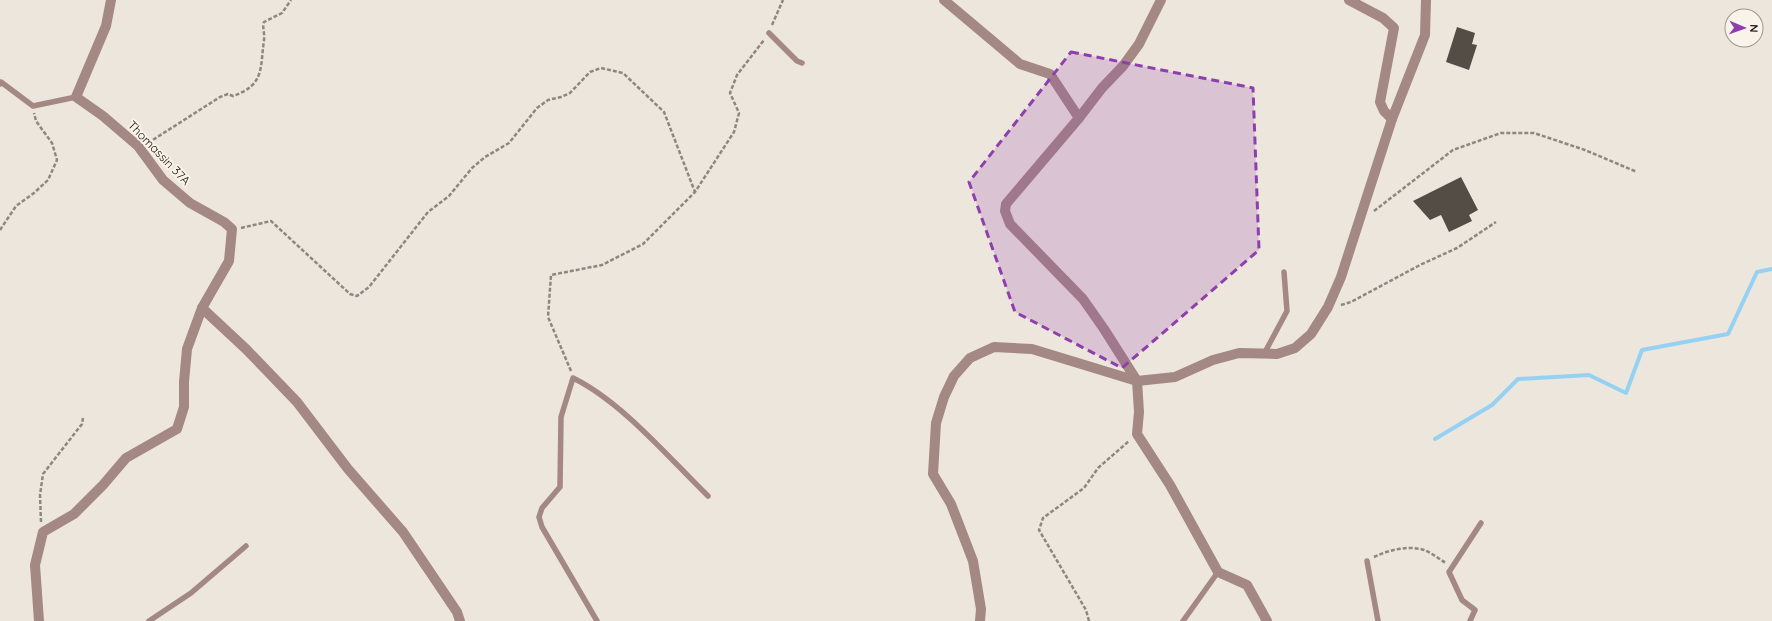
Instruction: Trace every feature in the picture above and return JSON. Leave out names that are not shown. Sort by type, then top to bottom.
[{"type":"street","points":[[76,97],[95,56],[106,26],[111,0]]},
{"type":"street","points":[[944,0],[1020,64],[1050,74],[1079,118]]},
{"type":"street","points":[[1161,0],[1139,44],[1123,66],[1102,88],[1079,118],[1006,204],[1005,212],[1010,224],[1083,300],[1137,381],[1139,412],[1137,434],[1170,485],[1218,572],[1247,585],[1268,621]]},
{"type":"street","points":[[1349,0],[1383,18],[1394,28],[1380,102],[1384,111],[1392,120]]},
{"type":"street","points":[[980,621],[981,609],[973,561],[951,504],[933,474],[936,423],[944,397],[954,376],[970,358],[994,347],[1032,349],[1137,381],[1175,377],[1213,360],[1239,353],[1277,354],[1295,348],[1310,334],[1328,307],[1341,277],[1392,120],[1425,35],[1426,0]]},
{"type":"street","name":"Thomassin 37A","points":[[76,97],[103,116],[138,146],[168,184],[190,203],[224,222],[232,229]]},
{"type":"street","points":[[39,621],[35,565],[42,532],[74,514],[126,458],[177,429],[184,407],[184,382],[188,349],[202,308],[229,261],[232,229]]},
{"type":"street","points":[[202,308],[246,349],[297,402],[348,469],[403,532],[457,612],[460,621]]},
{"type":"lane","points":[[769,33],[797,61],[802,64]]},
{"type":"lane","points":[[0,84],[1,82],[33,106],[76,97]]},
{"type":"lane","points":[[1264,354],[1287,311],[1284,272]]},
{"type":"lane","points":[[597,621],[542,527],[539,517],[542,508],[560,487],[561,417],[573,378],[590,386],[622,411],[708,496]]},
{"type":"lane","points":[[1470,621],[1475,610],[1462,600],[1449,572],[1481,522]]},
{"type":"lane","points":[[148,621],[191,593],[246,546]]},
{"type":"lane","points":[[1367,561],[1378,621]]},
{"type":"lane","points":[[1184,621],[1218,572]]},
{"type":"path","points":[[138,146],[148,143],[220,97],[228,94],[233,96],[240,94],[256,83],[262,64],[265,38],[262,28],[264,22],[282,13],[291,0]]},
{"type":"path","points":[[573,378],[548,317],[551,275],[602,265],[643,244],[695,192],[734,132],[739,113],[730,93],[737,75],[769,33],[783,0]]},
{"type":"path","points":[[232,229],[271,222],[350,294],[357,296],[368,287],[428,212],[449,196],[472,168],[485,157],[508,143],[537,108],[548,100],[570,93],[590,72],[601,68],[623,73],[664,112],[695,192]]},
{"type":"path","points":[[0,230],[16,206],[34,193],[48,180],[57,160],[52,143],[36,121],[33,106]]},
{"type":"path","points":[[1359,220],[1407,187],[1453,150],[1501,133],[1534,133],[1585,150],[1637,172]]},
{"type":"path","points":[[1328,307],[1351,302],[1379,288],[1420,265],[1457,248],[1496,222]]},
{"type":"path","points":[[42,532],[40,496],[43,474],[82,424],[83,418]]},
{"type":"path","points":[[1089,621],[1086,610],[1039,530],[1043,518],[1084,488],[1098,468],[1137,434]]},
{"type":"path","points":[[1367,561],[1386,552],[1412,549],[1424,550],[1446,563],[1456,561]]},
{"type":"highlighted area","points":[[1071,52],[1253,88],[1259,250],[1122,368],[1015,312],[969,182]]},
{"type":"building","points":[[1457,27],[1475,33],[1472,44],[1477,45],[1469,70],[1446,62]]},
{"type":"building","points":[[1461,177],[1478,210],[1469,215],[1472,221],[1449,232],[1441,215],[1430,220],[1413,201]]},
{"type":"waterway","points":[[1435,439],[1492,405],[1518,379],[1589,375],[1626,393],[1642,350],[1728,334],[1757,272],[1772,269]]}]
